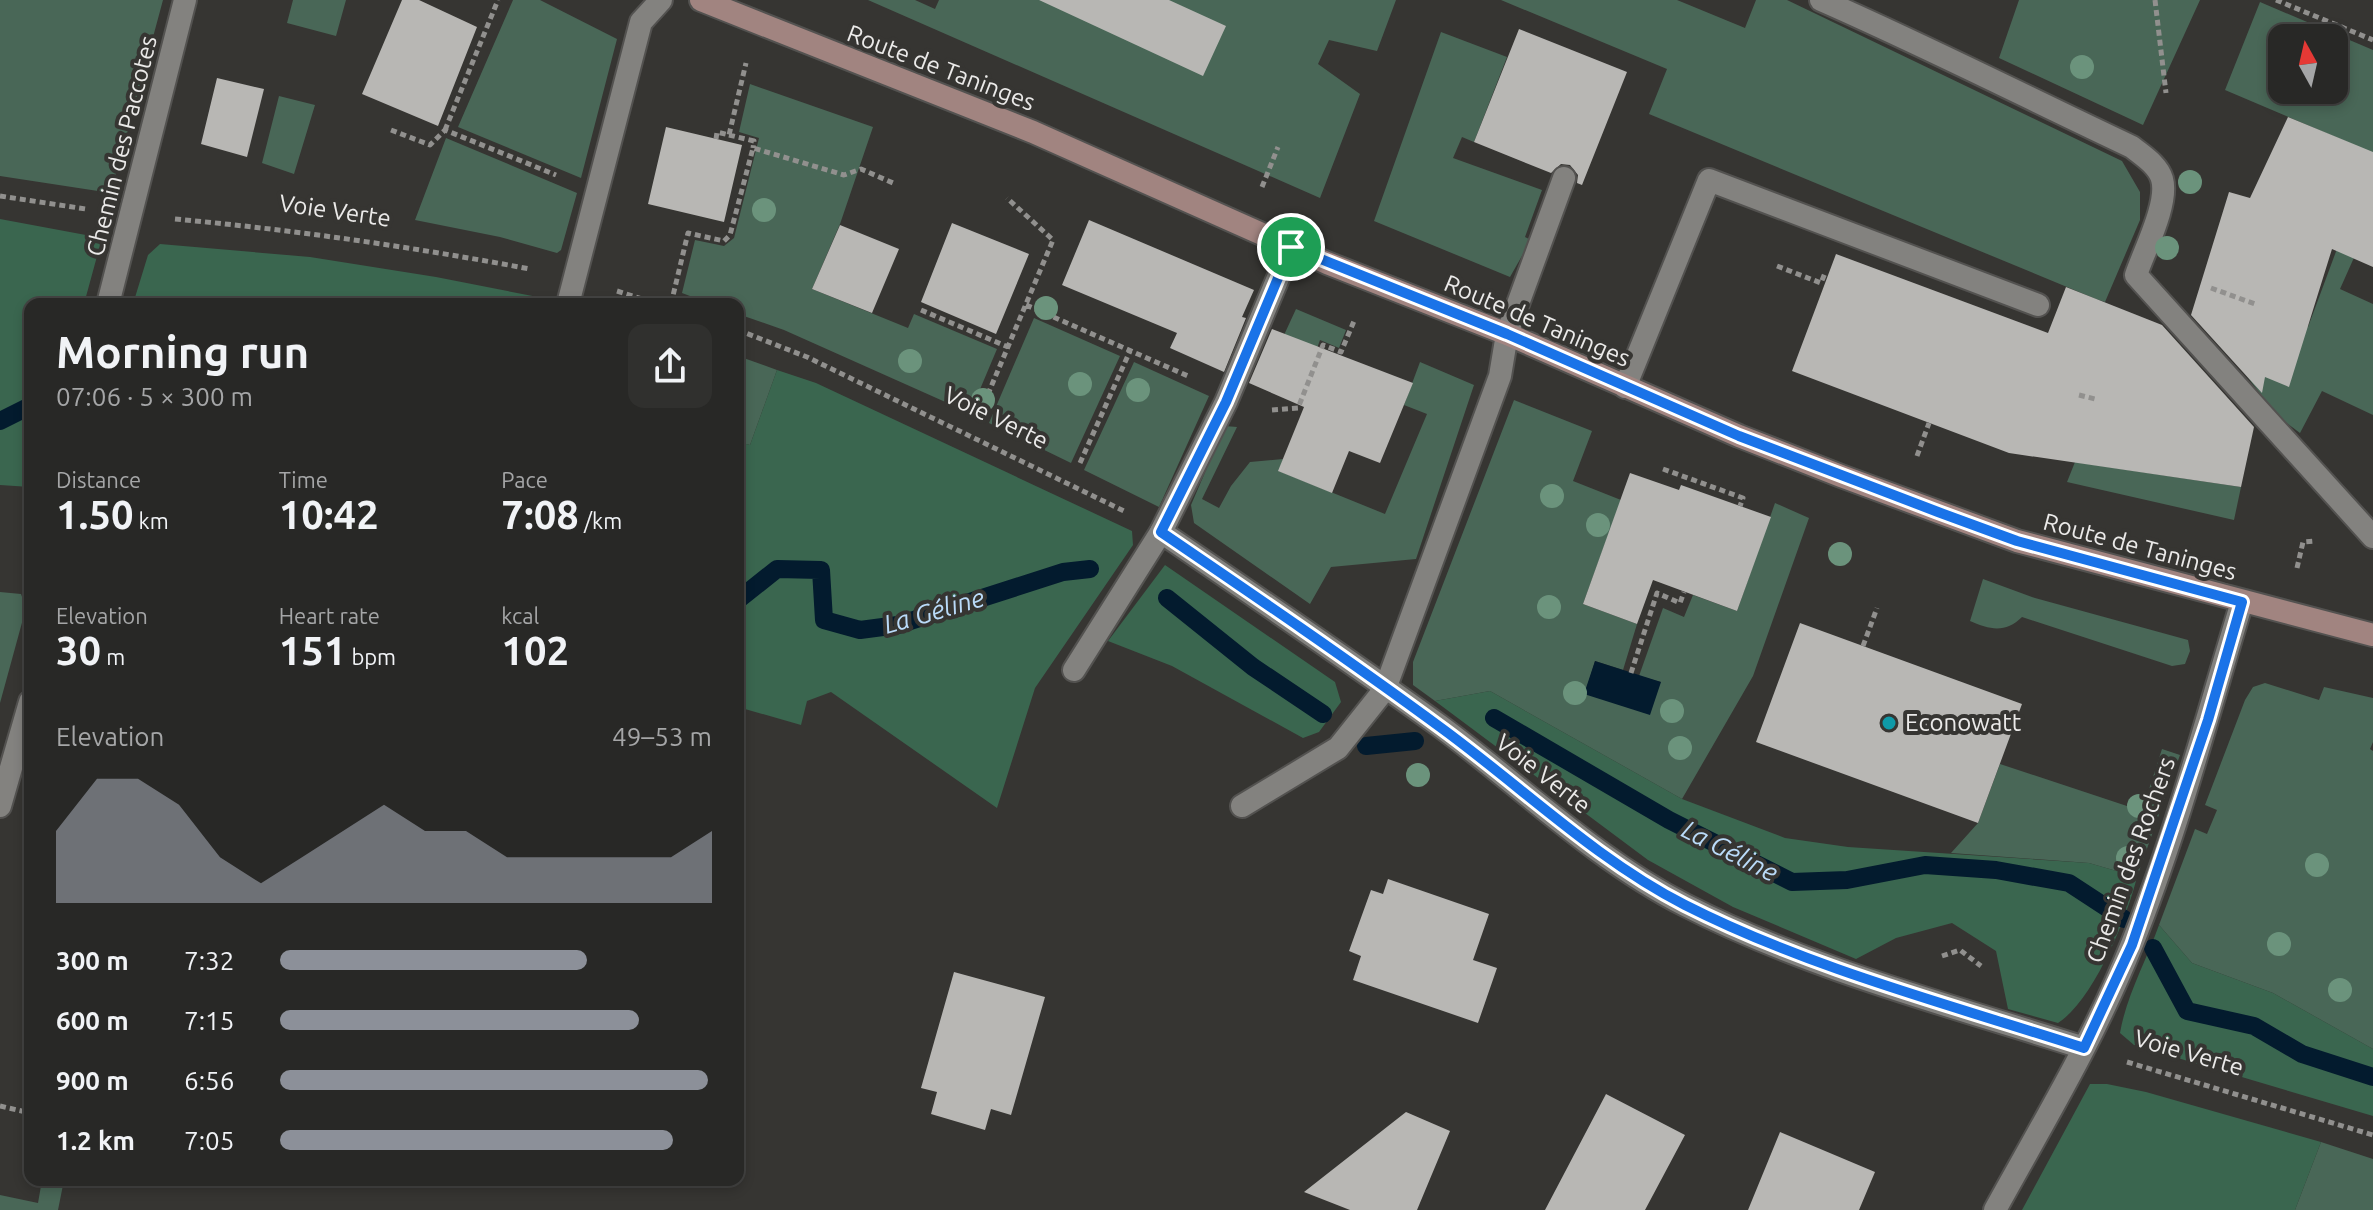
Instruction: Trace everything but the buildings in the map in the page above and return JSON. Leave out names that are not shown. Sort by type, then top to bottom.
[{"type":"main road","name":"Route de Taninges","points":[[701,0],[1033,132],[1291,247],[1507,334],[1797,459],[2017,541],[2373,635]]},
{"type":"street","name":"Chemin des Paccotes","points":[[110,298],[185,0]]},
{"type":"street","points":[[570,298],[641,22],[661,0]]},
{"type":"street","points":[[1821,0],[1934,49],[1976,73],[2132,147],[2154,165],[2162,177],[2164,192],[2136,275],[2373,537]]},
{"type":"street","points":[[1242,806],[1338,748],[1385,689],[1500,376],[1507,334],[1564,178]]},
{"type":"street","points":[[1625,387],[1709,180],[2038,305]]},
{"type":"street","points":[[1074,670],[1161,532],[1226,402],[1291,247]]},
{"type":"street","name":"Voie Verte","points":[[1161,532],[1441,727],[1628,871],[1684,904],[1751,934],[1882,984],[2084,1048]]},
{"type":"street","name":"Chemin des Rochers","points":[[1995,1210],[2084,1048],[2132,945],[2208,720],[2242,602]]},
{"type":"street","points":[[0,806],[24,723]]},
{"type":"path","points":[[391,130],[430,145],[445,130],[498,0]]},
{"type":"path","points":[[2155,0],[2166,93]]},
{"type":"path","points":[[2276,0],[2373,40]]},
{"type":"path","points":[[729,135],[746,62]]},
{"type":"path","points":[[445,130],[597,191]]},
{"type":"path","points":[[672,298],[688,233],[724,241],[730,235],[754,141],[717,132],[716,139]]},
{"type":"path","points":[[1261,187],[1278,147]]},
{"type":"path","points":[[753,148],[844,175],[861,169],[893,183]]},
{"type":"path","name":"Voie Verte","points":[[0,196],[415,248],[575,279],[638,298]]},
{"type":"path","points":[[980,413],[1053,240],[1007,198]]},
{"type":"path","points":[[1777,266],[1821,283],[1823,278]]},
{"type":"path","points":[[1026,305],[1194,379]]},
{"type":"path","points":[[921,310],[1008,347]]},
{"type":"path","points":[[1298,408],[1323,345],[1341,352],[1356,317]]},
{"type":"path","name":"Voie Verte","points":[[744,332],[807,357],[1059,477],[1161,532]]},
{"type":"path","points":[[1080,463],[1130,351]]},
{"type":"path","points":[[2079,395],[2095,399]]},
{"type":"path","points":[[1917,457],[1929,423]]},
{"type":"path","points":[[1663,469],[1743,498],[1740,506]]},
{"type":"path","points":[[1631,673],[1657,593],[1680,603],[1684,592]]},
{"type":"path","points":[[1863,646],[1877,608]]},
{"type":"path","name":"Voie Verte","points":[[2084,1048],[2373,1135]]},
{"type":"path","points":[[0,1106],[24,1112]]},
{"type":"green space","points":[[0,0],[163,0],[111,193],[0,176]]},
{"type":"green space","points":[[293,0],[346,0],[336,36],[287,23]]},
{"type":"green space","points":[[513,0],[540,0],[617,39],[581,178],[458,127]]},
{"type":"green space","points":[[868,0],[915,0],[935,9],[939,0],[1396,0],[1377,51],[1329,40],[1318,64],[1360,94],[1320,198]]},
{"type":"green space","points":[[1501,0],[1677,0],[1745,28],[1756,0],[1787,0],[2122,161],[2140,192],[2140,220],[2105,302],[2096,299],[1649,114],[1667,69]]},
{"type":"green space","points":[[2019,0],[2200,0],[2143,125],[1999,58]]},
{"type":"green space","points":[[2260,2],[2312,24],[2268,24],[2268,104],[2348,104],[2348,39],[2373,50],[2373,215],[2340,289],[2373,304],[2373,415],[2322,391],[2300,433],[2276,415],[2208,324],[2308,327],[2344,230],[2352,144],[2225,90]]},
{"type":"green space","points":[[1441,32],[1507,57],[1474,142],[1462,137],[1453,158],[1542,190],[1525,237],[1531,240],[1510,277],[1374,221]]},
{"type":"green space","points":[[750,84],[873,127],[840,224],[812,289],[908,328],[914,314],[997,349],[970,413],[784,330],[744,316],[744,298],[695,298],[682,293],[695,240],[724,246],[734,238],[759,138],[739,132]]},
{"type":"green space","points":[[279,96],[315,105],[294,174],[262,163]]},
{"type":"green space","points":[[446,138],[577,193],[561,250],[557,253],[500,237],[415,220]]},
{"type":"green space","points":[[0,219],[102,238],[86,298],[24,298],[24,487],[0,485]]},
{"type":"green space","points":[[160,244],[310,257],[543,298],[135,298],[148,255]]},
{"type":"green space","points":[[1296,309],[1346,330],[1339,348],[1320,340],[1315,354],[1262,383]]},
{"type":"green space","points":[[1034,318],[1120,356],[1071,463],[989,423]]},
{"type":"green space","points":[[744,358],[777,370],[750,445],[744,444]]},
{"type":"green space","points":[[1134,362],[1209,396],[1159,507],[1084,470]]},
{"type":"green space","points":[[1420,362],[1474,385],[1416,559],[1331,567],[1310,604],[1194,523],[1191,505],[1225,426],[1237,427],[1202,499],[1219,508],[1250,462],[1283,459],[1279,471],[1385,514],[1427,414],[1404,405]]},
{"type":"green space","points":[[777,370],[816,383],[1132,531],[1133,545],[1035,688],[997,808],[831,692],[807,701],[801,725],[744,709],[744,444],[750,445]]},
{"type":"green space","points":[[1514,400],[1592,431],[1573,481],[1621,500],[1583,604],[1637,624],[1623,670],[1595,661],[1585,694],[1661,682],[1639,676],[1663,608],[1684,617],[1693,595],[1737,611],[1775,503],[1809,518],[1753,676],[1682,799],[1490,691],[1435,701],[1413,685],[1413,662]]},
{"type":"green space","points":[[2075,462],[2241,487],[2234,520],[2067,482]]},
{"type":"green space","points":[[1165,565],[1335,682],[1341,702],[1319,732],[1303,738],[1172,666],[1108,641]]},
{"type":"green space","points":[[1983,579],[2035,598],[2188,640],[2190,651],[2185,664],[2172,666],[2022,617],[2004,628],[1977,624],[1970,621]]},
{"type":"green space","points":[[0,592],[21,594],[24,615],[0,703]]},
{"type":"green space","points":[[2265,683],[2319,700],[2324,687],[2373,698],[2373,742],[2370,749],[2373,751],[2373,1049],[2273,993],[2192,963],[2159,925],[2195,829],[2207,834],[2217,810],[2205,805],[2245,700],[2253,687]]},
{"type":"green space","points":[[1490,691],[1682,799],[1785,838],[1848,847],[2089,863],[2137,877],[2132,894],[2107,957],[2084,997],[2071,1012],[2058,1023],[2008,1009],[1996,951],[1952,923],[1896,938],[1856,959],[1733,907],[1648,860],[1435,701]]},
{"type":"green space","points":[[2162,749],[2180,755],[2137,877],[2089,863],[1951,853],[1978,823],[2000,764],[2142,811]]},
{"type":"green space","points":[[2159,925],[2192,963],[2273,993],[2373,1049],[2373,1116],[2134,1045],[2120,1033],[2132,992]]},
{"type":"green space","points":[[2090,1084],[2107,1084],[2146,1092],[2321,1142],[2295,1210],[2022,1210]]},
{"type":"green space","points":[[2321,1142],[2373,1159],[2373,1210],[2295,1210]]},
{"type":"green space","points":[[41,1186],[63,1186],[58,1210],[0,1210],[0,1195],[38,1203]]},
{"type":"water","points":[[1595,661],[1661,682],[1650,715],[1584,694]]},
{"type":"waterway","name":"La Géline","points":[[0,421],[24,409]]},
{"type":"waterway","name":"La Géline","points":[[744,595],[777,569],[821,570],[824,620],[860,630],[898,625],[1063,572],[1090,569]]},
{"type":"waterway","name":"La Géline","points":[[1167,598],[1253,667],[1323,714]]},
{"type":"waterway","name":"La Géline","points":[[1494,718],[1669,820],[1792,882],[1847,880],[1925,865],[1996,870],[2069,883],[2124,919]]},
{"type":"waterway","name":"La Géline","points":[[1366,746],[1415,741]]},
{"type":"waterway","name":"La Géline","points":[[2153,948],[2187,1011],[2254,1026],[2302,1054],[2373,1077]]},
{"type":"place","name":"Econowatt","points":[[1889,723]]},
{"type":"route","points":[[1291,247],[1507,334],[1739,436],[1841,476],[2017,541],[2242,602],[2208,720],[2132,945],[2084,1048],[1882,984],[1751,934],[1684,904],[1628,871],[1441,727],[1161,532],[1226,402],[1291,247]]}]
